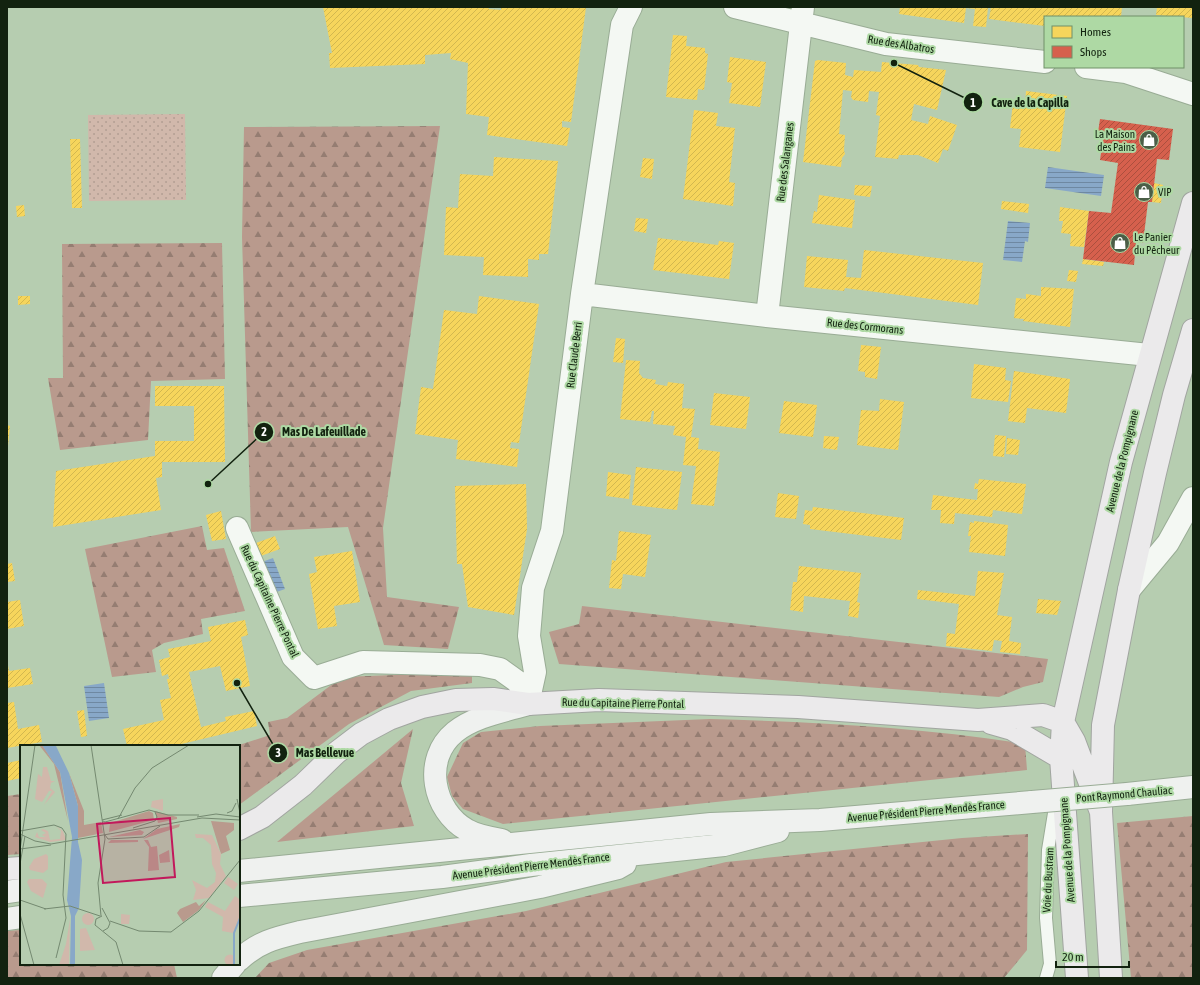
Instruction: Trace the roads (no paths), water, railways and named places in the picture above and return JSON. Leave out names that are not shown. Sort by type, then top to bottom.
[{"type":"main road","name":"Avenue de la Pompignane","points":[[1077,978],[1061,758],[1063,722],[1121,462],[1149,355],[1193,203]]},
{"type":"main road","points":[[1111,978],[1101,812],[1103,725],[1129,590],[1174,395],[1193,330]]},
{"type":"main road","points":[[240,828],[262,817],[303,785],[336,753],[361,734],[389,719],[422,707],[456,700],[493,699],[528,704]]},
{"type":"main road","name":"Rue du Capitaine Pierre Pontal","points":[[528,704],[599,700],[798,707],[978,720],[1043,715],[1063,722]]},
{"type":"main road","points":[[519,843],[486,837],[467,831],[452,819],[443,806],[436,790],[434,776],[437,761],[443,747],[454,732],[474,721],[528,704]]},
{"type":"main road","name":"Rue du Capitaine Pierre Pontal","points":[[978,720],[1012,729],[1061,758]]},
{"type":"main road","points":[[1063,722],[1074,741],[1101,812]]},
{"type":"main road","name":"Pont Raymond Chauliac","points":[[1032,802],[1193,787]]},
{"type":"main road","name":"Avenue Président Pierre Mendès France","points":[[240,871],[711,824],[820,820],[1032,802]]},
{"type":"main road","name":"Avenue Président Pierre Mendès France","points":[[240,896],[442,877],[531,865],[724,844],[820,820]]},
{"type":"main road","points":[[240,959],[251,949],[270,940],[292,934],[540,887],[618,868],[645,853]]},
{"type":"main road","points":[[7,869],[20,868]]},
{"type":"main road","points":[[7,892],[20,890]]},
{"type":"main road","points":[[7,919],[20,917]]},
{"type":"main road","points":[[223,978],[234,965]]},
{"type":"street","name":"Rue Claude Berri","points":[[528,704],[535,672],[529,636],[533,588],[552,531],[582,294],[622,25],[631,7]]},
{"type":"street","name":"Rue des Albatros","points":[[735,7],[802,15],[886,44],[1044,62]]},
{"type":"street","name":"Rue des Salanganes","points":[[767,316],[802,15]]},
{"type":"street","points":[[1094,68],[1126,72],[1193,94]]},
{"type":"street","name":"Rue des Cormorans","points":[[582,294],[767,316],[1149,355]]},
{"type":"street","points":[[1129,590],[1168,543],[1193,498]]},
{"type":"street","name":"Rue du Capitaine Pierre Pontal","points":[[237,528],[294,657],[314,678],[363,662],[480,665],[500,669],[518,682],[528,704]]},
{"type":"lane","name":"Voie du Bustram","points":[[1046,978],[1050,964],[1046,918],[1048,850],[1055,812],[1061,758]]},
{"type":"water","points":[[1048,167],[1104,175],[1101,196],[1045,188]]},
{"type":"water","points":[[1008,221],[1030,223],[1028,242],[1025,241],[1022,262],[1003,260]]},
{"type":"water","points":[[273,558],[285,589],[271,594],[259,563]]},
{"type":"water","points":[[104,683],[109,718],[89,721],[84,686]]},
{"type":"place","name":"Cave de la Capilla","points":[[894,63]]},
{"type":"place","name":"La Maison des Pains","points":[[1149,140]]},
{"type":"place","name":"VIP","points":[[1144,192]]},
{"type":"place","name":"Le Panier du Pêcheur","points":[[1120,243]]},
{"type":"place","name":"Mas De Lafeuillade","points":[[208,484]]},
{"type":"place","name":"Mas Bellevue","points":[[237,683]]}]
